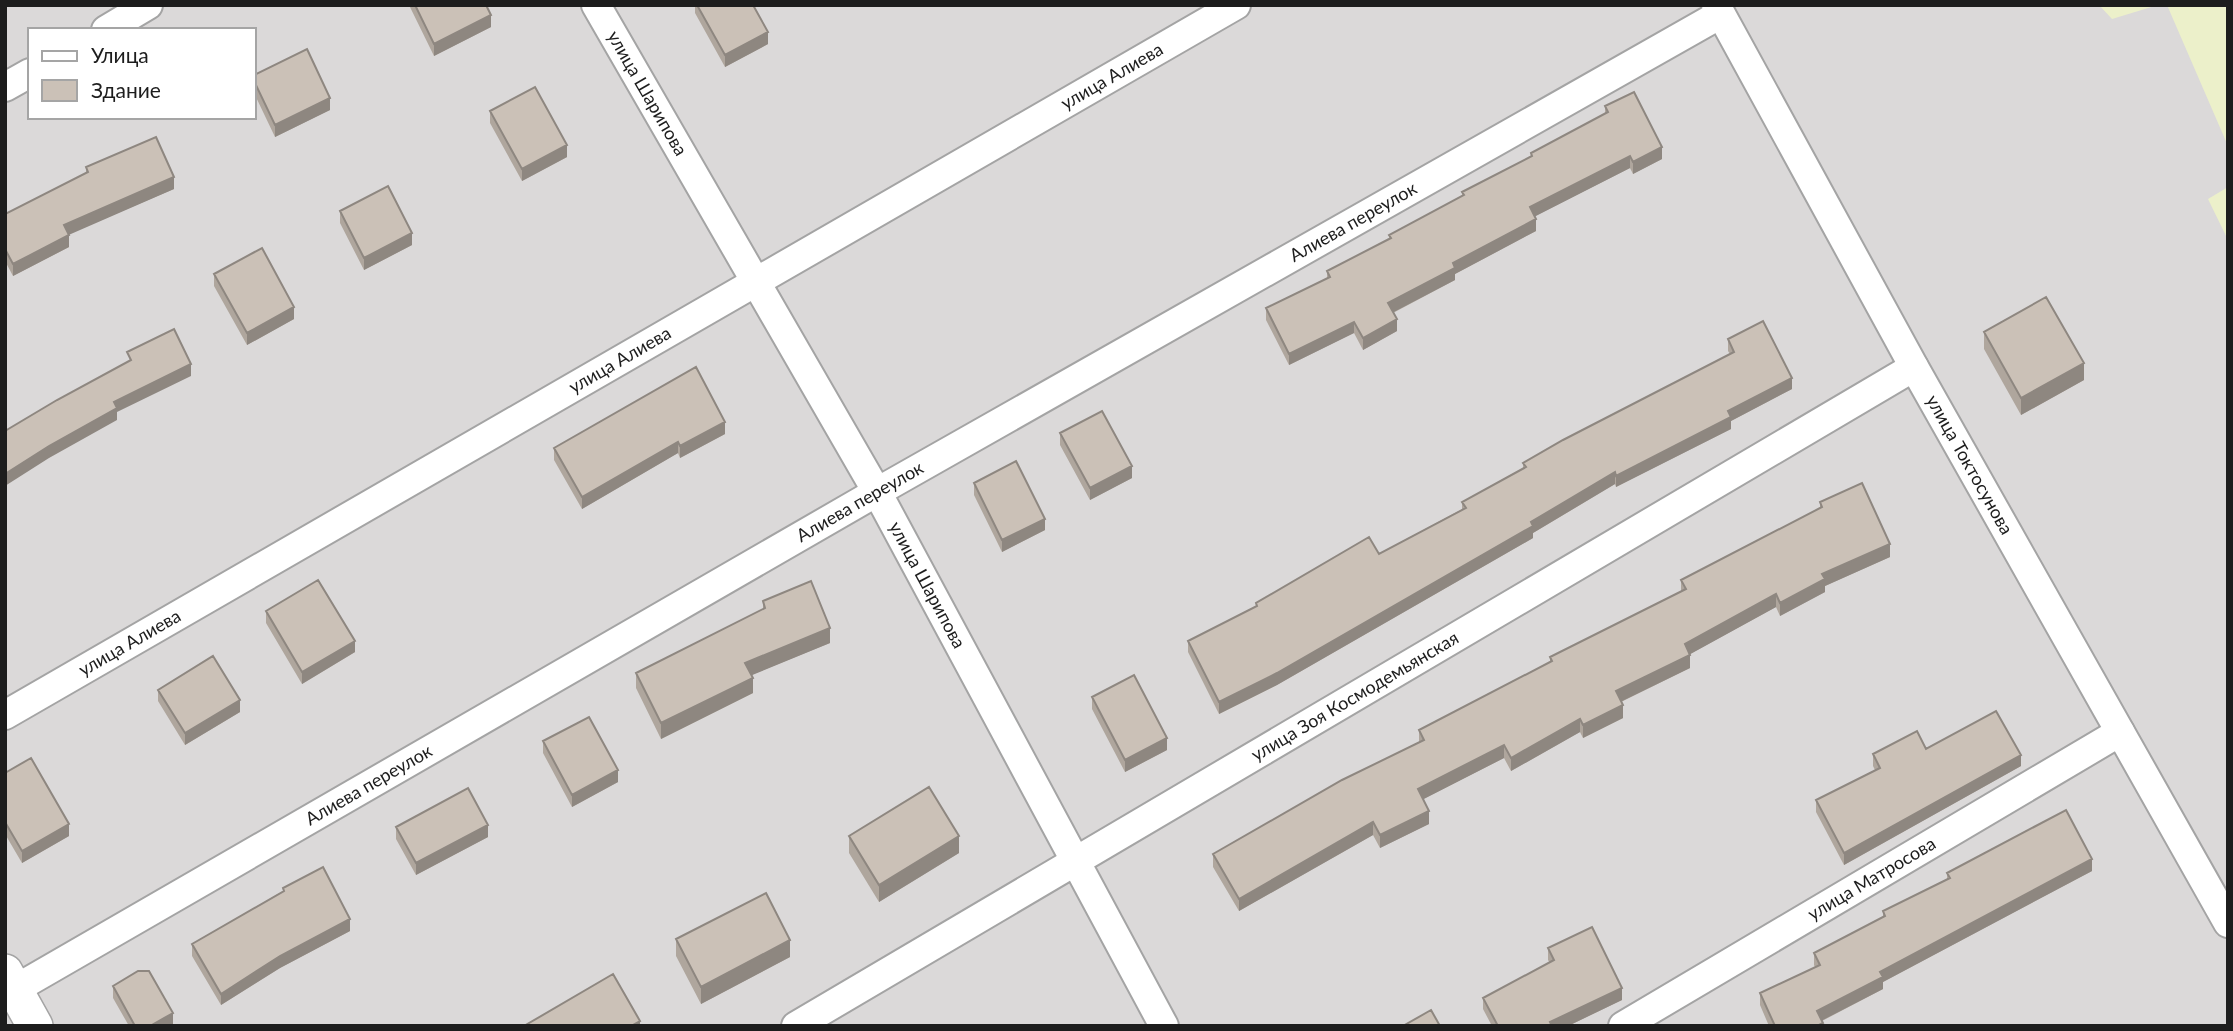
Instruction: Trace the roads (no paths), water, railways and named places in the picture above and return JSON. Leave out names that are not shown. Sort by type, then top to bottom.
[{"type":"street","points":[[109,28],[148,5]]},
{"type":"street","name":"улица Шарипова","points":[[596,5],[877,492],[1164,1026]]},
{"type":"street","name":"улица Алиева","points":[[5,715],[1236,5]]},
{"type":"street","name":"улица Токтосунова","points":[[1717,10],[1914,367],[2228,923]]},
{"type":"street","name":"Алиева переулок","points":[[9,986],[1717,10]]},
{"type":"street","points":[[5,87],[28,74]]},
{"type":"street","name":"улица Зоя Космодемьянская","points":[[796,1026],[1914,367]]},
{"type":"street","name":"улица Матросова","points":[[1623,1026],[2120,732]]},
{"type":"street","points":[[9,986],[35,1026]]}]
